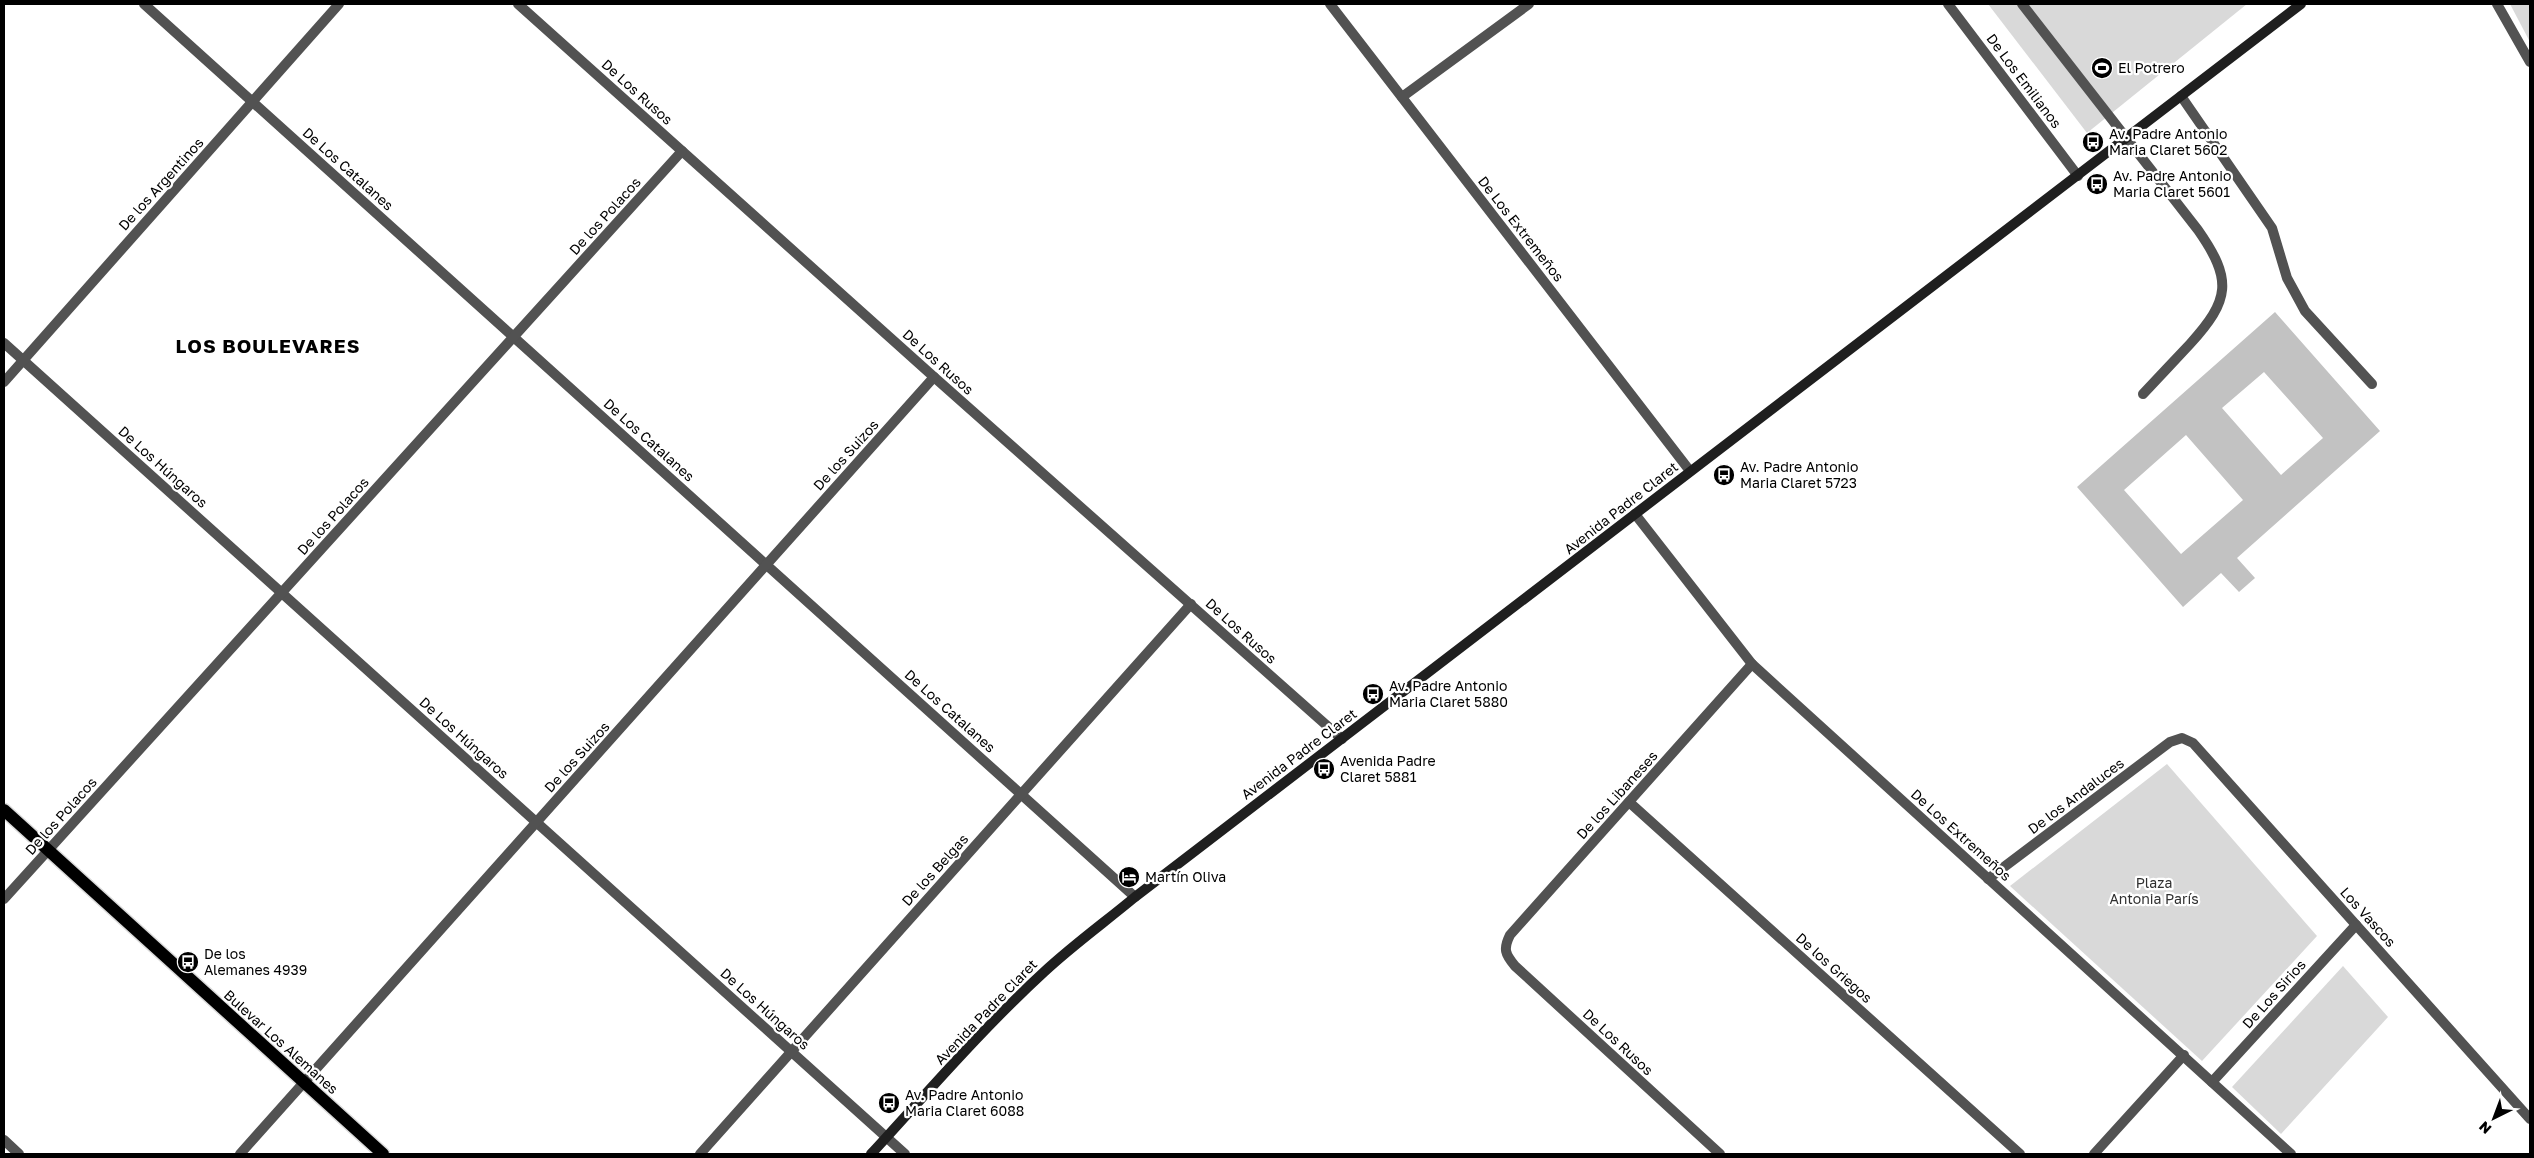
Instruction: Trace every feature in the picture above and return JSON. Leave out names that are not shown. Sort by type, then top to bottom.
[{"type":"main road","points":[[2078,176],[2301,4]]},
{"type":"main road","name":"Avenida Padre Claret","points":[[871,1154],[987,1027],[1045,970],[1135,897],[2078,176]]},
{"type":"main road","name":"Bulevar Los Alemanes","points":[[4,810],[383,1154]]},
{"type":"street","name":"De Los Catalanes","points":[[144,4],[1135,897]]},
{"type":"street","name":"De los Argentinos","points":[[4,382],[339,4]]},
{"type":"street","name":"De Los Rusos","points":[[518,4],[1342,739]]},
{"type":"street","name":"De Los Extremeños","points":[[1330,4],[1690,471]]},
{"type":"street","points":[[1402,97],[1529,4]]},
{"type":"street","name":"De Los Emilianos","points":[[1948,4],[2078,176]]},
{"type":"street","points":[[2022,4],[2210,248],[2220,267],[2222,288],[2220,306],[2210,322],[2143,394]]},
{"type":"street","points":[[2497,4],[2529,57]]},
{"type":"street","points":[[2181,96],[2272,228],[2287,278],[2306,310],[2372,384]]},
{"type":"street","name":"De los Polacos","points":[[4,899],[682,151]]},
{"type":"street","name":"De Los Húngaros","points":[[4,343],[905,1154]]},
{"type":"street","name":"De los Suizos","points":[[240,1154],[934,377]]},
{"type":"street","name":"De Los Extremeños","points":[[1635,514],[1752,664],[2292,1154]]},
{"type":"street","name":"De los Belgas","points":[[700,1154],[1191,604]]},
{"type":"street","name":"De los Libaneses","points":[[1504,947],[1510,935],[1752,664]]},
{"type":"street","name":"De los Andaluces","points":[[1988,879],[2170,742],[2182,738]]},
{"type":"street","name":"Los Vascos","points":[[2182,738],[2193,743],[2530,1119]]},
{"type":"street","name":"De los Griegos","points":[[1630,802],[2020,1154]]},
{"type":"street","name":"De Los Sirios","points":[[2212,1082],[2356,925]]},
{"type":"street","name":"De Los Rusos","points":[[1504,947],[1506,955],[1515,966],[1720,1154]]},
{"type":"street","points":[[2094,1154],[2184,1055]]},
{"type":"street","points":[[4,1140],[19,1154]]},
{"type":"green space","name":"El Potrero","points":[[1988,4],[2247,4],[2087,133]]},
{"type":"green space","points":[[2510,4],[2530,4],[2530,42]]},
{"type":"green space","name":"Plaza Antonia París","points":[[2167,764],[2317,936],[2202,1061],[2010,886]]},
{"type":"green space","points":[[2343,966],[2388,1017],[2281,1134],[2232,1087]]},
{"type":"building","points":[[2275,312],[2380,431],[2237,558],[2255,578],[2239,592],[2221,573],[2183,607],[2077,487]],"holes":[[[2264,372],[2323,438],[2281,475],[2222,408]],[[2186,435],[2243,500],[2181,554],[2124,490]]]},
{"type":"place","name":"El Potrero","points":[[2102,68]]},
{"type":"place","name":"Av. Padre Antonio Maria Claret 5602","points":[[2093,142]]},
{"type":"place","name":"Av. Padre Antonio Maria Claret 5601","points":[[2097,184]]},
{"type":"place","name":"Av. Padre Antonio Maria Claret 5723","points":[[1724,475]]},
{"type":"place","name":"Av. Padre Antonio Maria Claret 5880","points":[[1373,694]]},
{"type":"place","name":"Avenida Padre Claret 5881","points":[[1324,769]]},
{"type":"place","name":"Martín Oliva","points":[[1129,877]]},
{"type":"place","name":"De los Alemanes 4939","points":[[188,962]]},
{"type":"place","name":"Av. Padre Antonio Maria Claret 6088","points":[[889,1103]]},
{"type":"district","name":"LOS BOULEVARES","points":[[268,346]]}]
